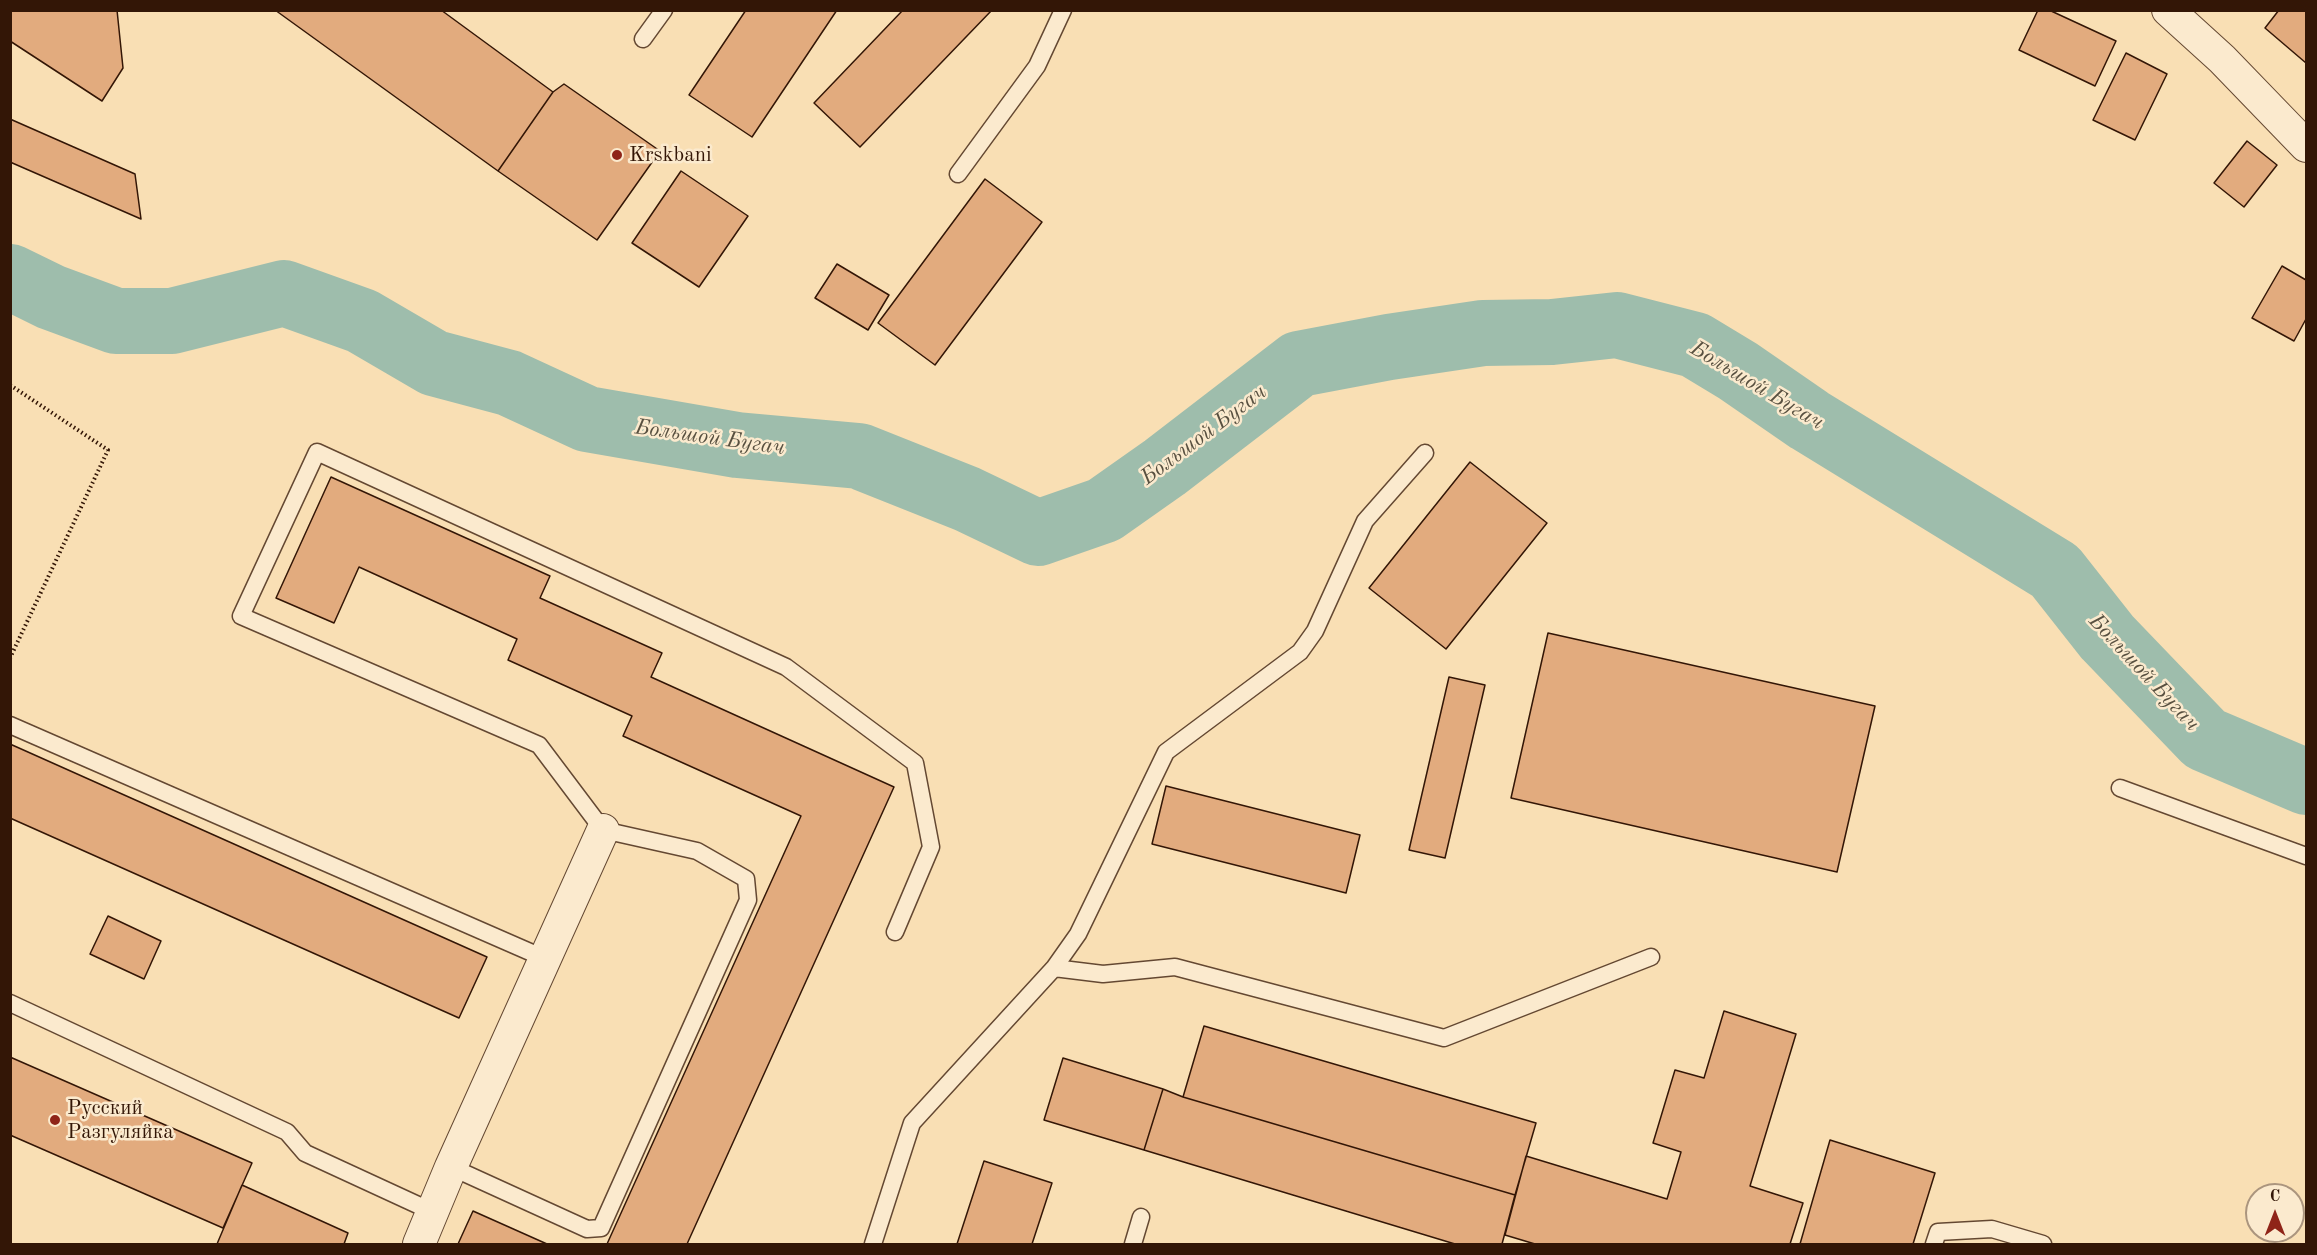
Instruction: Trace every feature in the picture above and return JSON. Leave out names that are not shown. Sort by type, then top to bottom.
[{"type":"street","points":[[2168,10],[2222,59],[2307,146]]},
{"type":"street","points":[[419,1245],[451,1167],[603,830]]},
{"type":"lane","points":[[643,39],[663,10]]},
{"type":"lane","points":[[958,174],[1037,66],[1063,10]]},
{"type":"lane","points":[[451,1167],[587,1229],[602,1228],[748,900],[746,879],[697,851],[603,830],[539,745],[241,616],[317,452],[786,667],[915,763],[931,848],[896,932]]},
{"type":"lane","points":[[873,1245],[912,1123],[1054,968],[1078,934],[1166,752],[1300,652],[1315,631],[1365,521],[1425,453]]},
{"type":"lane","points":[[10,725],[546,959]]},
{"type":"lane","points":[[2120,788],[2307,856]]},
{"type":"lane","points":[[1054,968],[1103,974],[1175,967],[1444,1038],[1651,957]]},
{"type":"lane","points":[[10,1003],[287,1132],[305,1153],[433,1212]]},
{"type":"lane","points":[[1133,1245],[1141,1217]]},
{"type":"lane","points":[[1934,1245],[1938,1232],[1992,1229],[2043,1245]]},
{"type":"path","points":[[10,385],[108,450],[10,658]]},
{"type":"building","points":[[10,10],[117,10],[123,68],[102,101],[10,41]]},
{"type":"building","points":[[275,10],[441,10],[553,92],[498,171]]},
{"type":"building","points":[[746,10],[837,10],[752,137],[689,95]]},
{"type":"building","points":[[903,10],[992,10],[860,147],[814,103]]},
{"type":"building","points":[[2038,10],[2049,10],[2116,41],[2095,86],[2019,50]]},
{"type":"building","points":[[2279,10],[2306,10],[2306,63],[2265,28]]},
{"type":"building","points":[[2126,53],[2167,74],[2135,140],[2093,120]]},
{"type":"building","points":[[564,84],[660,151],[597,240],[498,171],[553,92]]},
{"type":"building","points":[[10,119],[135,174],[141,219],[10,162]]},
{"type":"building","points":[[2247,141],[2277,165],[2244,207],[2214,183]]},
{"type":"building","points":[[681,171],[748,216],[699,287],[632,243]]},
{"type":"building","points":[[985,179],[1042,222],[935,365],[878,323]]},
{"type":"building","points":[[837,264],[889,295],[868,330],[815,298]]},
{"type":"building","points":[[2282,266],[2306,280],[2306,319],[2294,341],[2252,318]]},
{"type":"building","points":[[1470,462],[1547,523],[1446,649],[1369,588]]},
{"type":"building","points":[[331,477],[550,576],[540,598],[662,653],[651,677],[894,787],[687,1244],[607,1244],[801,816],[623,736],[632,716],[508,660],[517,639],[359,567],[334,623],[276,598]]},
{"type":"building","points":[[1548,633],[1875,706],[1837,872],[1511,798]]},
{"type":"building","points":[[1449,677],[1485,685],[1445,858],[1409,850]]},
{"type":"building","points":[[10,744],[487,957],[459,1018],[10,818]]},
{"type":"building","points":[[1166,786],[1360,835],[1346,893],[1152,844]]},
{"type":"building","points":[[108,916],[161,941],[144,979],[90,954]]},
{"type":"building","points":[[1724,1011],[1796,1034],[1750,1186],[1803,1203],[1790,1244],[1535,1244],[1505,1235],[1526,1156],[1667,1199],[1681,1152],[1653,1143],[1675,1070],[1704,1078]]},
{"type":"building","points":[[1204,1026],[1536,1123],[1515,1195],[1183,1097]]},
{"type":"building","points":[[10,1057],[252,1163],[223,1228],[10,1135]]},
{"type":"building","points":[[1063,1058],[1163,1089],[1144,1150],[1044,1120]]},
{"type":"building","points":[[1163,1089],[1183,1097],[1515,1195],[1502,1244],[1455,1244],[1144,1150]]},
{"type":"building","points":[[1830,1140],[1935,1173],[1913,1244],[1800,1244]]},
{"type":"building","points":[[984,1161],[1052,1183],[1032,1244],[957,1244]]},
{"type":"building","points":[[242,1185],[348,1233],[344,1244],[217,1244]]},
{"type":"building","points":[[473,1211],[547,1244],[458,1244]]},
{"type":"waterway","name":"Большой Бугач","points":[[10,277],[51,297],[116,321],[172,321],[284,293],[362,321],[434,363],[509,383],[587,419],[737,445],[859,456],[967,499],[1038,533],[1104,510],[1165,467],[1299,364],[1389,347],[1483,333],[1552,332],[1617,325],[1695,345],[1738,371],[1809,420],[2055,571],[2107,637],[2205,739],[2306,782]]},
{"type":"place","name":"Krskbani","points":[[617,155]]},
{"type":"place","name":"Русский Разгуляйка","points":[[55,1120]]}]
